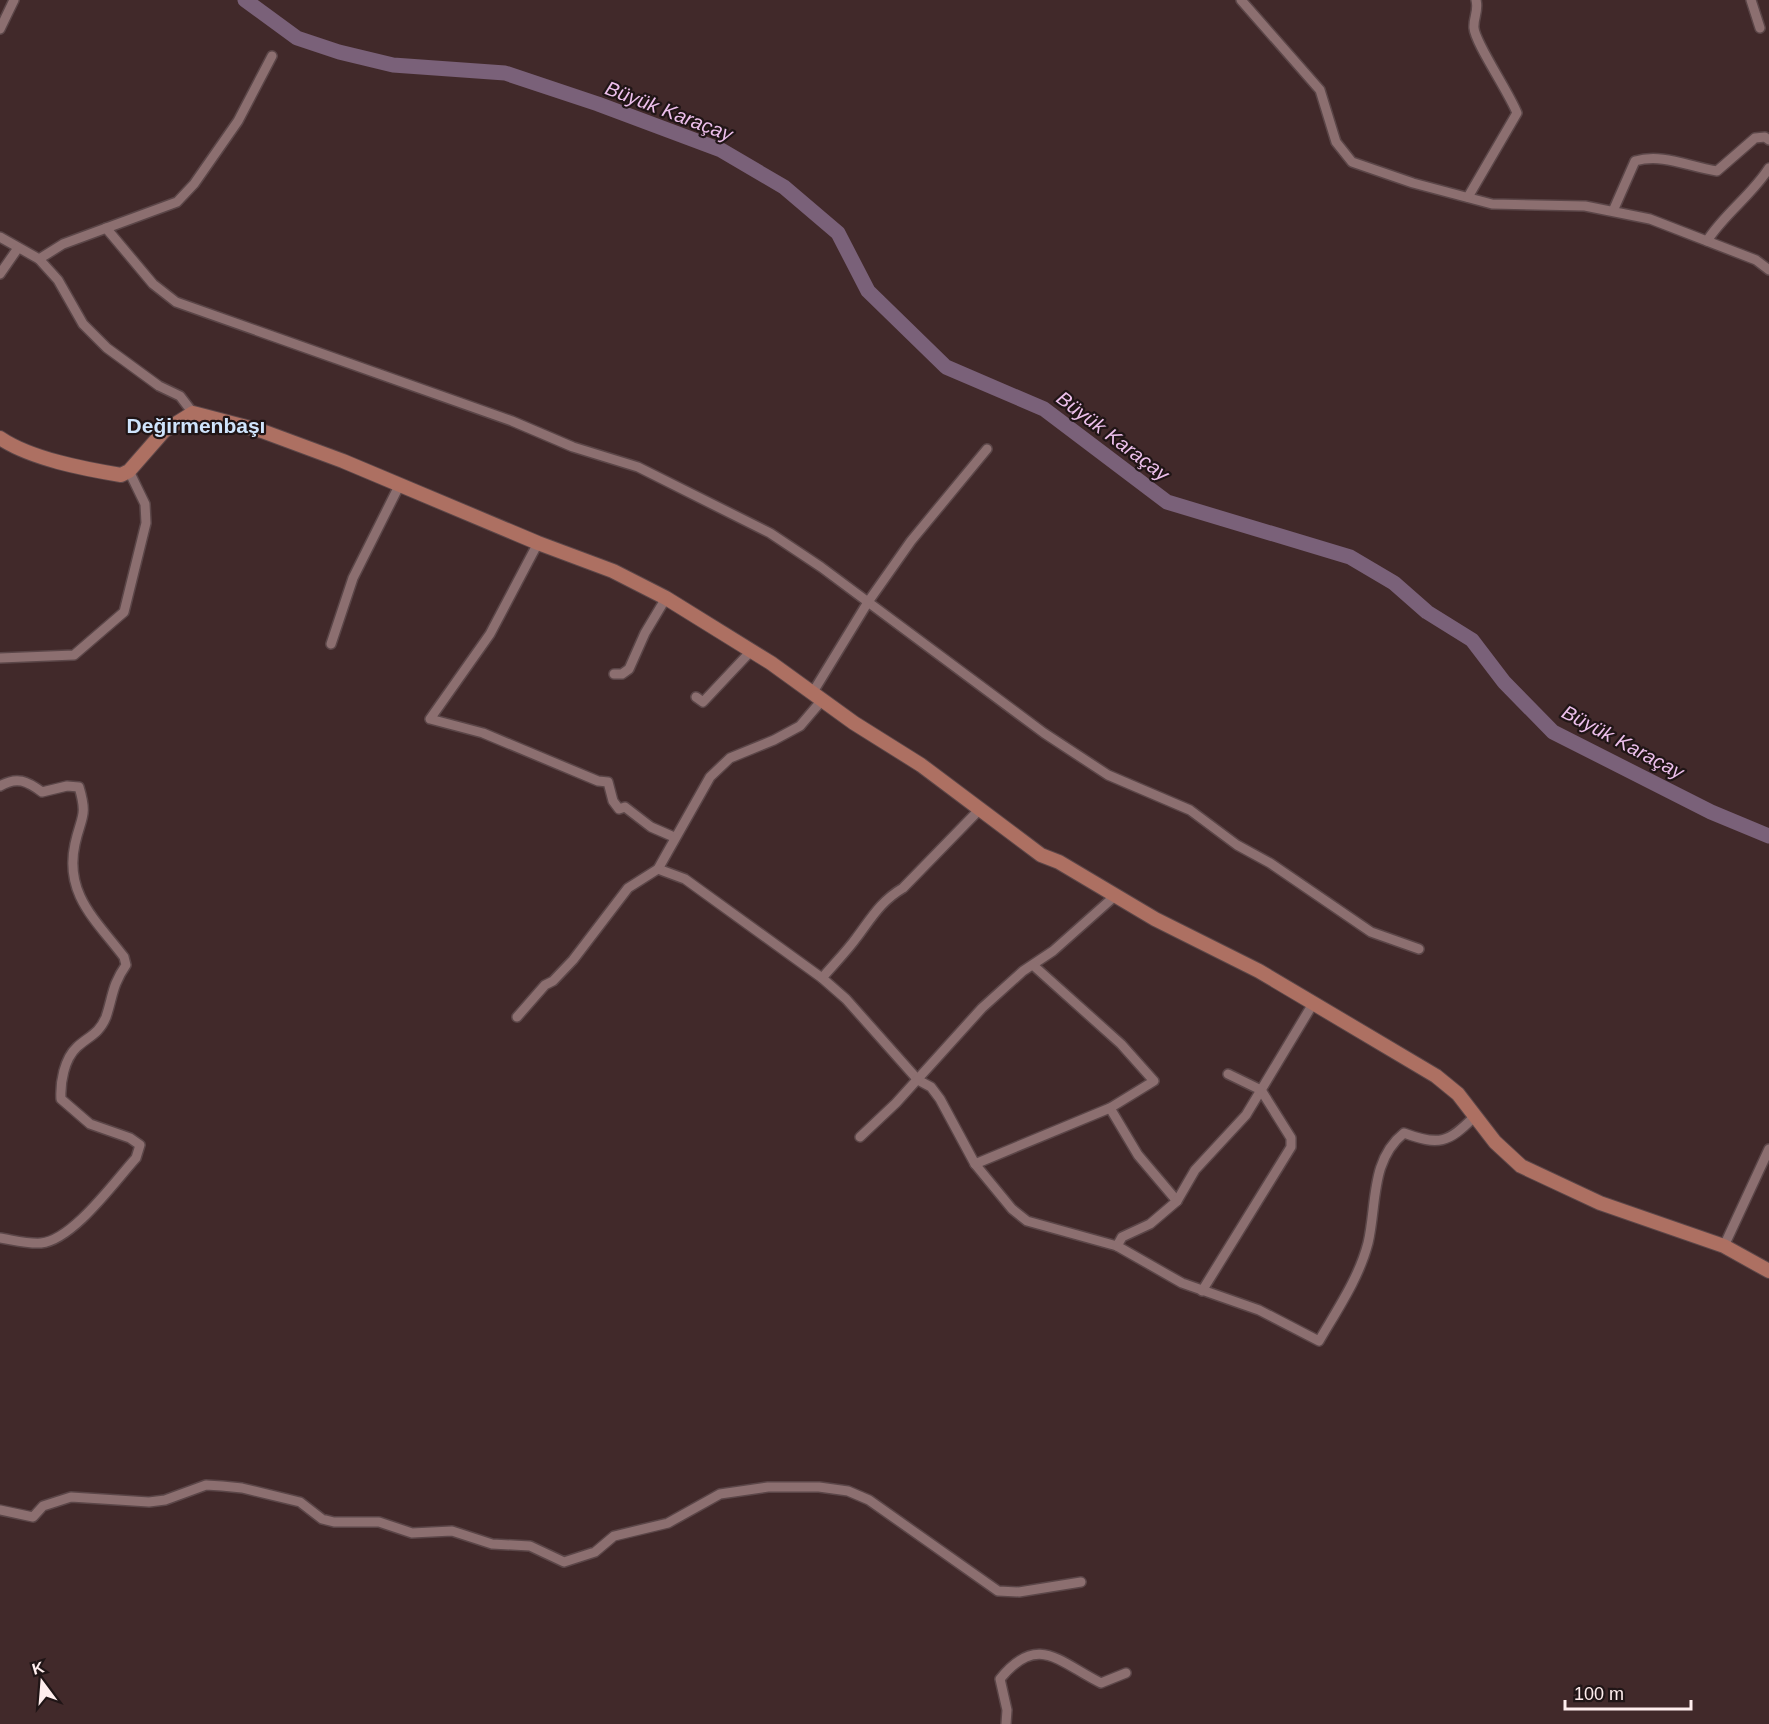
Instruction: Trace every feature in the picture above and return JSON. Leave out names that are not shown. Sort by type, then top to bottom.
[{"type":"street","points":[[0,29],[15,0]]},
{"type":"street","points":[[1241,0],[1320,90],[1336,142],[1352,162],[1413,183],[1492,204],[1585,206],[1650,219],[1756,260],[1769,270]]},
{"type":"street","points":[[1468,197],[1517,113],[1510,94],[1478,41],[1473,27],[1478,13],[1476,0]]},
{"type":"street","points":[[1751,0],[1760,28]]},
{"type":"street","points":[[39,259],[63,244],[177,202],[194,184],[238,121],[272,56]]},
{"type":"street","points":[[1613,212],[1635,161],[1646,158],[1665,159],[1717,171],[1755,138],[1765,137],[1769,140]]},
{"type":"street","points":[[1707,241],[1715,228],[1760,182],[1769,168]]},
{"type":"street","points":[[106,228],[153,284],[176,302],[512,421],[573,447],[638,467],[770,533],[868,602],[1044,733],[1108,775],[1190,810],[1237,845],[1270,863],[1371,932],[1419,949]]},
{"type":"street","points":[[0,237],[39,259],[58,280],[82,324],[107,348],[138,372],[180,396],[193,413],[262,431],[400,484],[538,543],[613,571],[666,598],[752,650],[981,808],[1041,855],[1059,862],[1155,919],[1259,971],[1436,1076],[1458,1094],[1474,1117],[1521,1166],[1600,1203],[1724,1246],[1769,1271]]},
{"type":"street","points":[[0,274],[18,248]]},
{"type":"street","points":[[0,438],[10,444],[93,471],[122,475],[129,471],[164,431],[193,413]]},
{"type":"street","points":[[517,1017],[545,985],[553,981],[573,960],[628,888],[658,869],[698,795],[719,768],[730,758],[800,726],[868,602],[911,542],[987,449]]},
{"type":"street","points":[[0,658],[74,655],[122,615],[146,523],[145,504],[129,471]]},
{"type":"street","points":[[331,644],[353,578],[400,484]]},
{"type":"street","points":[[538,543],[490,634],[430,719],[483,733],[598,781],[608,782],[613,801],[619,809],[625,807],[651,827],[674,837]]},
{"type":"street","points":[[614,674],[622,674],[629,669],[645,633],[666,598]]},
{"type":"street","points":[[696,697],[703,702],[752,650]]},
{"type":"street","points":[[0,786],[10,780],[27,781],[42,792],[68,786],[80,787],[85,815],[75,843],[72,874],[78,895],[124,957],[126,965],[114,982],[106,1017],[96,1035],[76,1047],[70,1058],[60,1082],[61,1100],[90,1124],[130,1138],[140,1145],[136,1158],[76,1223],[56,1240],[41,1243],[0,1238]]},
{"type":"street","points":[[822,978],[857,938],[872,914],[942,850],[981,808]]},
{"type":"street","points":[[658,869],[685,879],[822,978],[846,999],[918,1080],[931,1087],[940,1098],[975,1164],[1012,1209],[1028,1221],[1117,1246],[1202,1291],[1259,1310],[1319,1341],[1352,1286],[1368,1244],[1381,1164],[1393,1142],[1404,1133],[1430,1142],[1446,1140],[1458,1133],[1474,1117]]},
{"type":"street","points":[[860,1137],[918,1080],[982,1008],[1023,971],[1034,966],[1116,895]]},
{"type":"street","points":[[975,1164],[1110,1108],[1154,1081],[1121,1044],[1034,966]]},
{"type":"street","points":[[1117,1246],[1122,1237],[1150,1224],[1177,1201],[1195,1170],[1246,1115],[1270,1070],[1314,1002]]},
{"type":"street","points":[[1202,1291],[1291,1147],[1291,1138],[1261,1090],[1228,1074]]},
{"type":"street","points":[[1110,1108],[1138,1155],[1177,1201]]},
{"type":"street","points":[[1724,1246],[1769,1149]]},
{"type":"street","points":[[0,1510],[33,1517],[43,1506],[71,1497],[149,1502],[165,1500],[206,1485],[232,1486],[300,1502],[322,1519],[334,1522],[380,1522],[412,1533],[452,1531],[492,1544],[530,1546],[564,1562],[595,1552],[614,1536],[668,1523],[720,1494],[768,1487],[819,1487],[848,1491],[868,1500],[998,1591],[1019,1592],[1081,1582]]},
{"type":"street","points":[[1006,1724],[1007,1710],[1000,1680],[1012,1664],[1040,1653],[1053,1655],[1101,1683],[1126,1673]]},
{"type":"waterway","name":"Büyük Karaçay","points":[[245,0],[297,38],[339,52],[393,65],[505,73],[598,104],[721,150],[784,187],[838,233],[868,291],[946,367],[1044,409],[1167,502],[1350,557],[1394,583],[1427,612],[1472,640],[1504,682],[1553,732],[1711,812],[1769,836]]},
{"type":"district","name":"Değirmenbaşı","points":[[196,425]]}]
